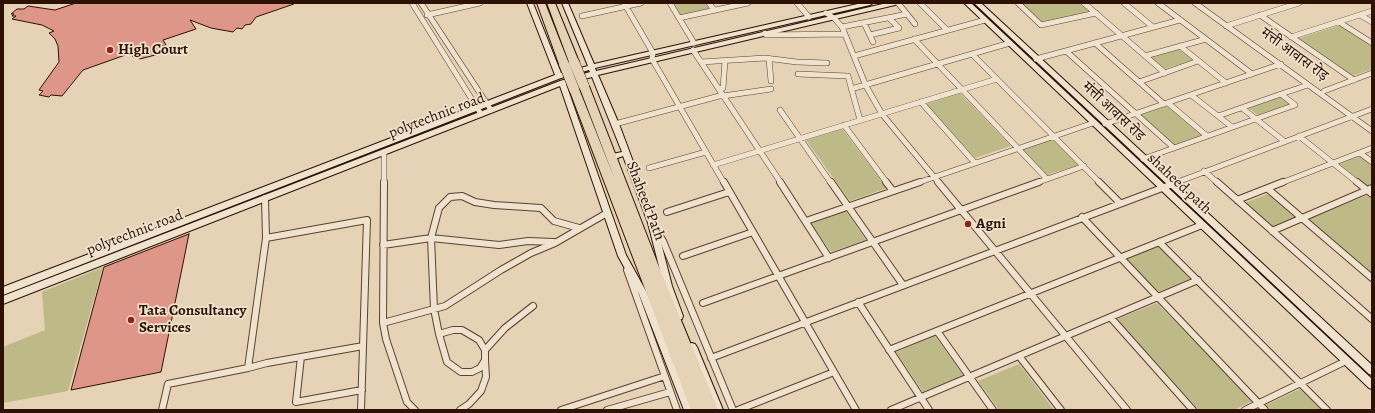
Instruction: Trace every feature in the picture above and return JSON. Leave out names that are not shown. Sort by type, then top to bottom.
[{"type":"highway","name":"Shaheed Path","points":[[541,3],[564,64],[579,88],[687,344],[711,410]]},
{"type":"highway","name":"Shaheed Path","points":[[551,3],[574,62],[579,88],[654,312],[698,410]]},
{"type":"street","points":[[412,3],[479,111]]},
{"type":"street","points":[[421,3],[489,107]]},
{"type":"street","points":[[421,17],[428,14],[480,3]]},
{"type":"street","points":[[530,3],[593,161],[607,213],[677,410]]},
{"type":"street","points":[[566,3],[615,124],[652,223],[669,289],[687,344],[718,410]]},
{"type":"street","points":[[582,16],[625,5],[641,3]]},
{"type":"street","points":[[670,3],[694,46],[701,62],[760,150],[829,258]]},
{"type":"street","points":[[709,3],[714,10]]},
{"type":"street","points":[[679,18],[748,3]]},
{"type":"street","points":[[797,3],[809,17]]},
{"type":"street","points":[[694,46],[870,3]]},
{"type":"street","points":[[897,3],[915,24]]},
{"type":"street","name":"polytechnic road","points":[[3,300],[384,152],[401,141],[560,80],[593,70],[694,46],[765,33],[897,3]]},
{"type":"street","points":[[920,3],[947,30]]},
{"type":"street","name":"shaheed path","points":[[967,3],[1372,385]]},
{"type":"street","name":"मंत्ती आवास रोड","points":[[976,3],[1372,371]]},
{"type":"street","points":[[1018,3],[1041,25],[1096,13]]},
{"type":"street","points":[[1084,3],[1165,73]]},
{"type":"street","points":[[1124,3],[1154,27]]},
{"type":"street","points":[[1158,3],[1252,74]]},
{"type":"street","points":[[1195,3],[1229,25]]},
{"type":"street","points":[[1201,3],[1308,85],[1354,116],[1372,131]]},
{"type":"street","points":[[1229,25],[1298,3]]},
{"type":"street","points":[[625,5],[679,107],[856,410]]},
{"type":"street","points":[[1291,37],[1372,11]]},
{"type":"street","points":[[826,13],[834,18],[844,31],[866,86],[882,114],[1127,410]]},
{"type":"street","points":[[765,33],[766,35],[844,31],[864,23],[907,14]]},
{"type":"street","points":[[1260,15],[1354,80]]},
{"type":"street","points":[[1360,15],[1372,22]]},
{"type":"street","points":[[870,35],[898,28],[889,18]]},
{"type":"street","points":[[854,56],[985,20]]},
{"type":"street","points":[[1036,59],[1180,20]]},
{"type":"street","points":[[1339,22],[1372,43]]},
{"type":"street","points":[[864,23],[873,42]]},
{"type":"street","points":[[914,39],[1047,179]]},
{"type":"street","points":[[1145,56],[1206,39]]},
{"type":"street","points":[[851,89],[866,86],[1010,43]]},
{"type":"street","points":[[1095,43],[1139,82],[1207,136]]},
{"type":"street","points":[[1180,46],[1226,83]]},
{"type":"street","points":[[1066,51],[1174,148]]},
{"type":"street","points":[[973,55],[1120,203]]},
{"type":"street","points":[[701,62],[769,59],[827,63]]},
{"type":"street","points":[[769,59],[771,81]]},
{"type":"street","points":[[722,93],[725,61]]},
{"type":"street","points":[[1139,82],[1198,61]]},
{"type":"street","points":[[1105,124],[1282,64]]},
{"type":"street","name":"मंत्ती आवास रोड़","points":[[1282,64],[1324,91],[1354,116],[1372,126]]},
{"type":"street","points":[[798,74],[848,76],[860,120]]},
{"type":"street","points":[[1324,91],[1372,74]]},
{"type":"street","points":[[713,165],[997,79]]},
{"type":"street","points":[[1218,116],[1308,85]]},
{"type":"street","points":[[615,124],[679,107],[722,93],[771,89]]},
{"type":"street","points":[[1143,159],[1295,104],[1281,94]]},
{"type":"street","points":[[1191,95],[1232,127]]},
{"type":"street","points":[[921,102],[975,163]]},
{"type":"street","points":[[1242,108],[1284,141]]},
{"type":"street","points":[[711,358],[1161,187],[1372,109]]},
{"type":"street","points":[[780,110],[903,285]]},
{"type":"street","points":[[806,221],[1093,122]]},
{"type":"street","points":[[844,125],[893,191]]},
{"type":"street","points":[[1298,136],[1371,191]]},
{"type":"street","points":[[3,291],[401,141]]},
{"type":"street","points":[[1237,200],[1372,148]]},
{"type":"street","points":[[384,152],[384,323],[386,339],[402,388],[407,402],[415,410]]},
{"type":"street","points":[[649,168],[706,152]]},
{"type":"street","points":[[616,156],[626,153]]},
{"type":"street","points":[[1360,153],[1372,162]]},
{"type":"street","points":[[703,303],[1084,166]]},
{"type":"street","points":[[1204,171],[1372,319]]},
{"type":"street","points":[[1268,189],[1372,278]]},
{"type":"street","points":[[1272,231],[1371,191]]},
{"type":"street","points":[[667,212],[729,192]]},
{"type":"street","points":[[485,360],[480,368],[472,372],[461,372],[447,362],[434,309],[431,238],[439,208],[450,197],[462,196],[475,202],[494,205],[541,208],[554,221],[579,228]]},
{"type":"street","points":[[248,368],[266,238],[265,198]]},
{"type":"street","points":[[384,323],[445,306],[501,270],[531,253],[555,243],[607,213]]},
{"type":"street","points":[[1082,217],[1265,410]]},
{"type":"street","points":[[266,238],[368,220],[361,410]]},
{"type":"street","points":[[652,223],[663,241],[733,410]]},
{"type":"street","points":[[890,350],[1120,257],[1202,226]]},
{"type":"street","points":[[683,256],[753,232]]},
{"type":"street","points":[[383,245],[431,238],[498,245],[528,241],[555,243]]},
{"type":"street","points":[[1159,242],[1328,410]]},
{"type":"street","points":[[622,256],[654,312],[689,410]]},
{"type":"street","points":[[891,410],[1198,280]]},
{"type":"street","points":[[669,289],[674,286],[681,285]]},
{"type":"street","points":[[858,302],[929,410]]},
{"type":"street","points":[[484,350],[505,328],[533,306]]},
{"type":"street","points":[[1111,318],[1193,410]]},
{"type":"street","points":[[439,334],[454,330],[462,330],[478,340],[484,350],[486,377],[480,391],[469,404],[460,410]]},
{"type":"street","points":[[937,331],[993,410]]},
{"type":"street","points":[[162,410],[168,384],[267,363],[363,346]]},
{"type":"street","points":[[1019,356],[1061,410]]},
{"type":"street","points":[[301,357],[296,402],[362,390]]},
{"type":"street","points":[[1245,410],[1346,361]]},
{"type":"street","points":[[738,410],[834,372]]},
{"type":"street","points":[[561,410],[665,376]]},
{"type":"street","points":[[607,410],[670,392]]},
{"type":"shaded area","points":[[672,3],[705,3],[710,10],[681,16]]},
{"type":"shaded area","points":[[1080,3],[1091,12],[1042,22],[1022,4]]},
{"type":"shaded area","points":[[1340,25],[1372,46],[1372,69],[1352,76],[1297,39]]},
{"type":"shaded area","points":[[1179,49],[1193,60],[1164,69],[1150,58]]},
{"type":"shaded area","points":[[960,93],[1011,146],[975,158],[926,104]]},
{"type":"shaded area","points":[[1281,96],[1291,104],[1258,115],[1248,108]]},
{"type":"shaded area","points":[[1168,106],[1203,135],[1174,145],[1140,115]]},
{"type":"shaded area","points":[[842,129],[887,188],[850,201],[806,140]]},
{"type":"shaded area","points":[[1052,139],[1078,165],[1047,175],[1022,149]]},
{"type":"shaded area","points":[[1360,156],[1372,165],[1372,184],[1366,186],[1338,164]]},
{"type":"shaded area","points":[[1268,194],[1296,217],[1271,227],[1244,203]]},
{"type":"shaded area","points":[[1368,195],[1372,198],[1372,273],[1308,219]]},
{"type":"shaded area","points":[[845,210],[866,240],[831,252],[810,222]]},
{"type":"shaded area","points":[[1158,246],[1190,279],[1158,292],[1126,259]]},
{"type":"shaded area","points":[[103,267],[68,391],[3,403],[3,347],[45,330],[42,292]]},
{"type":"shaded area","points":[[1157,303],[1252,401],[1234,410],[1199,410],[1117,319]]},
{"type":"shaded area","points":[[935,336],[963,375],[923,392],[896,352]]},
{"type":"shaded area","points":[[1019,364],[1054,410],[999,410],[978,381]]},
{"type":"shaded area","points":[[1300,389],[1322,410],[1271,410],[1266,405]]},
{"type":"building","name":"High Court","points":[[76,3],[294,4],[256,17],[251,24],[245,25],[242,29],[237,28],[233,32],[211,28],[190,20],[196,29],[163,40],[166,45],[162,46],[162,51],[159,54],[140,59],[136,56],[133,57],[131,53],[83,70],[62,96],[51,95],[49,97],[39,95],[43,91],[39,90],[59,62],[58,46],[55,39],[49,33],[54,31],[42,25],[12,19],[16,16],[12,16],[14,14],[11,14],[17,9],[24,9],[28,6],[55,10]]},
{"type":"building","name":"Tata Consultancy Services","points":[[189,234],[161,372],[71,390],[104,267]]},
{"type":"place","name":"High Court","points":[[110,50]]},
{"type":"place","name":"Agni","points":[[968,224]]},
{"type":"place","name":"Tata Consultancy Services","points":[[131,320]]}]
